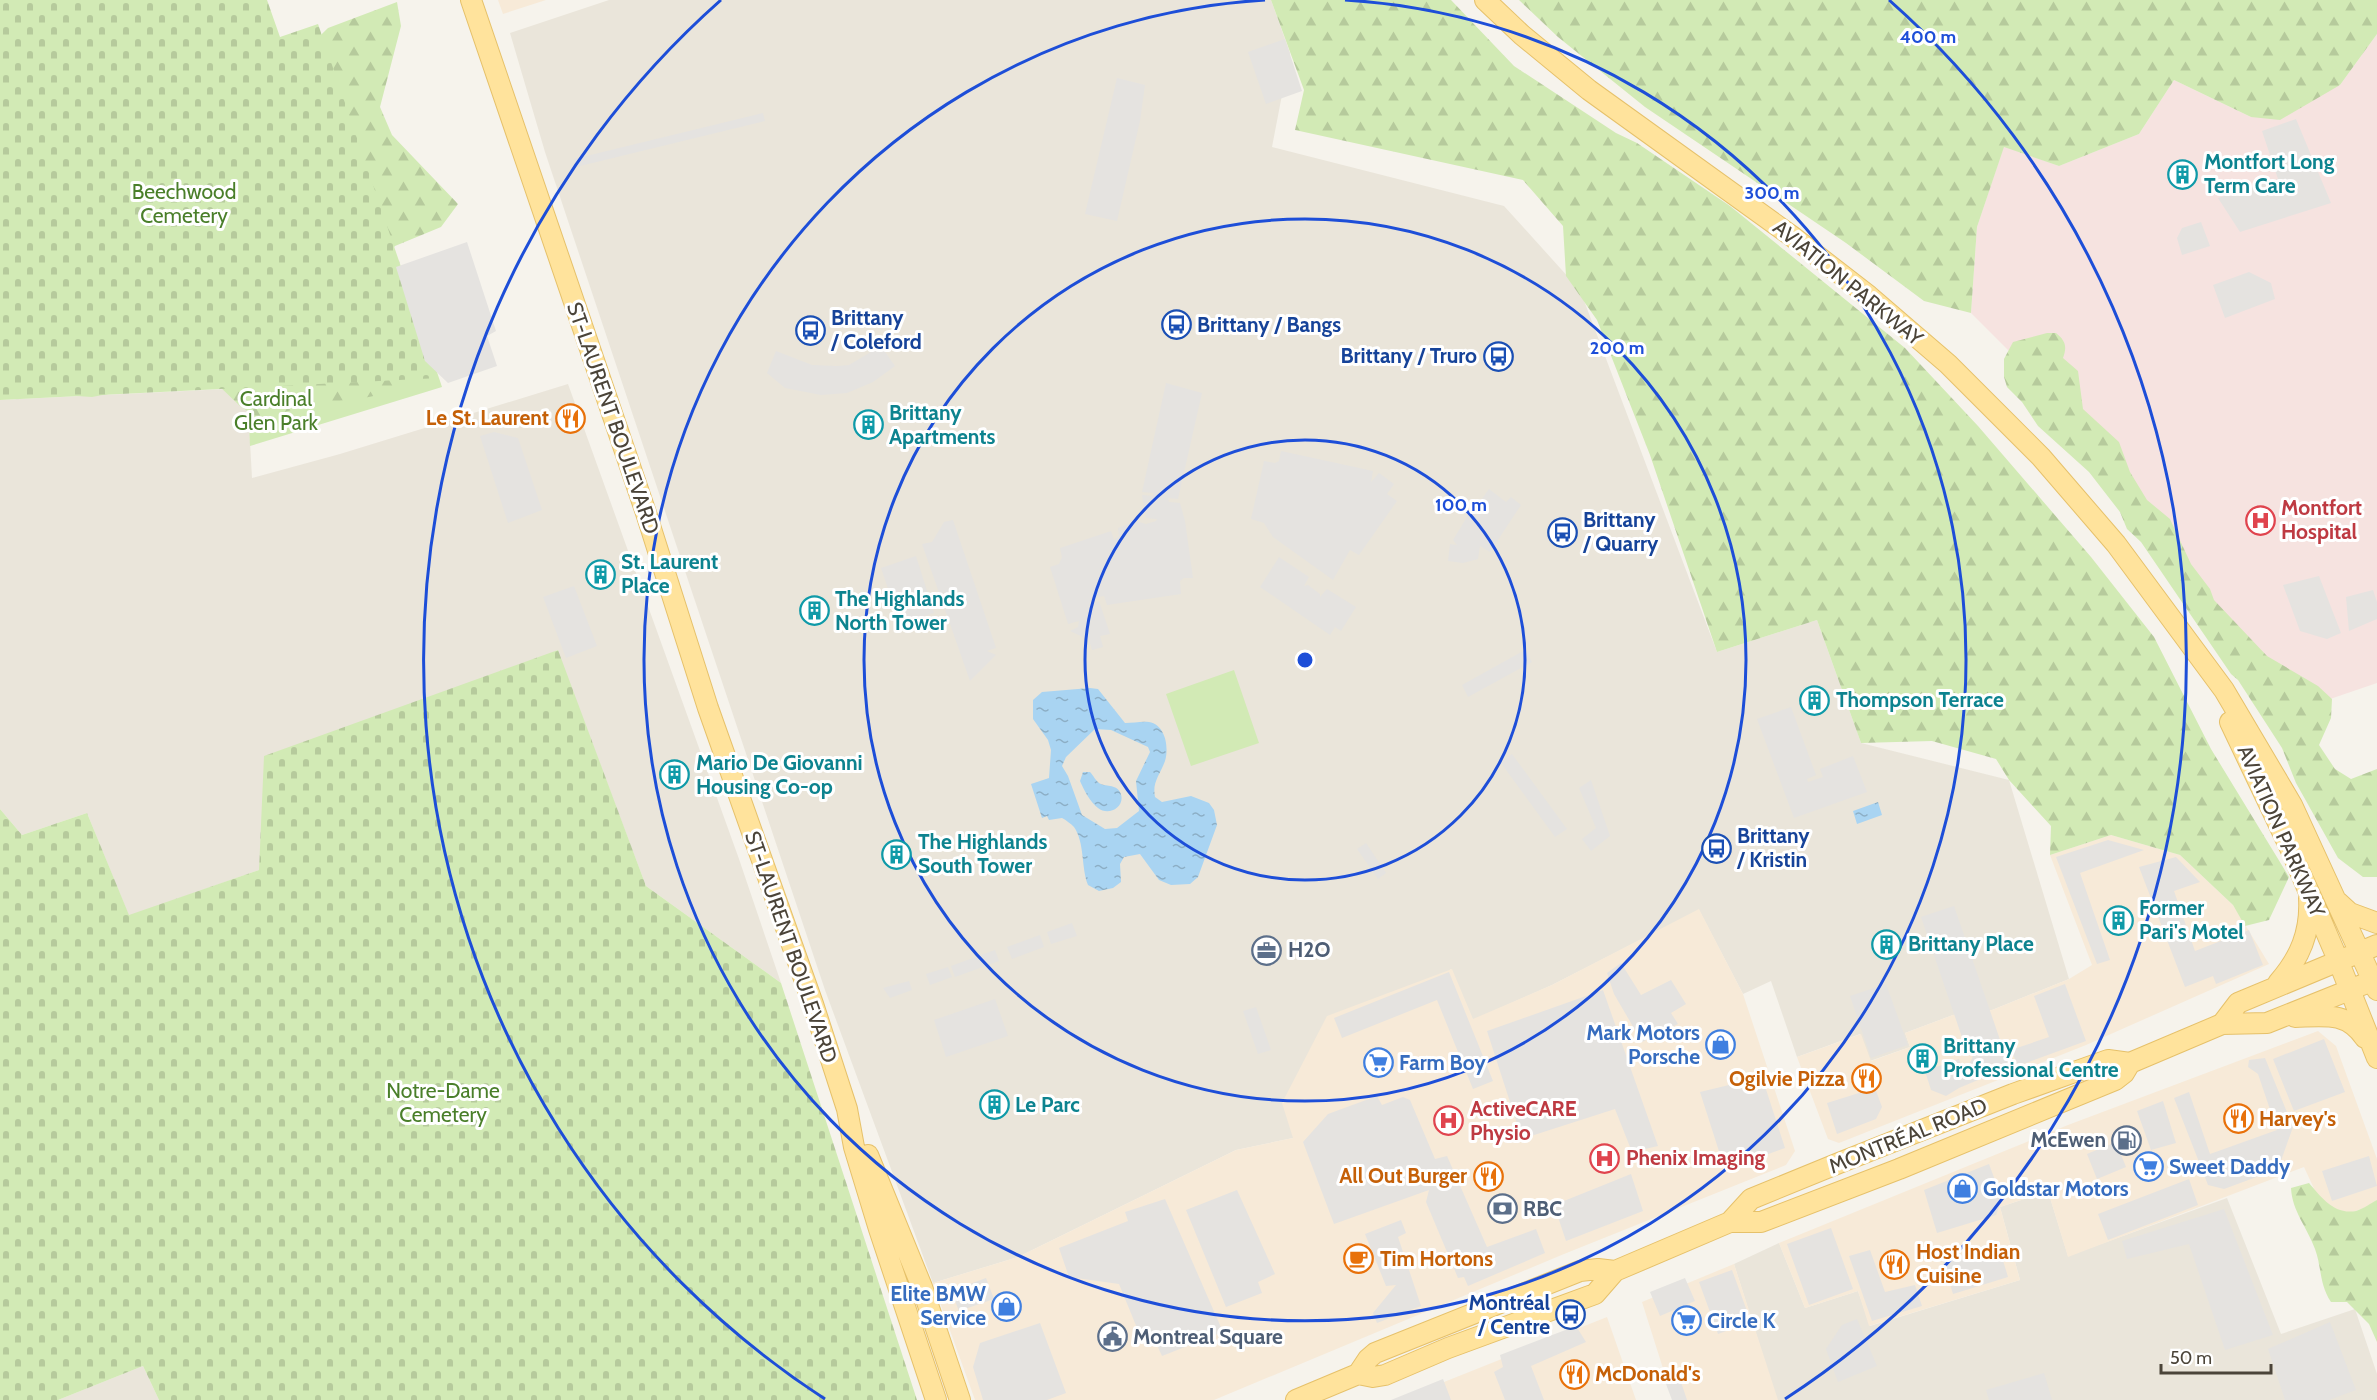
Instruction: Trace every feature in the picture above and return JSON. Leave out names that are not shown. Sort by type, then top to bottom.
[{"type":"main road","name":"ST-LAURENT BOULEVARD","points":[[471,0],[646,513],[708,708],[813,1004],[847,1109],[854,1147],[876,1218],[936,1400]]},
{"type":"main road","name":"AVIATION PARKWAY","points":[[1485,0],[1565,71],[1801,243],[1912,332],[1978,393],[2047,464],[2096,519],[2218,681],[2292,805],[2334,898],[2369,949],[2376,983]]},
{"type":"main road","name":"AVIATION PARKWAY","points":[[2168,613],[2234,728],[2308,890],[2377,1057]]},
{"type":"main road","points":[[2276,986],[2304,946],[2310,917],[2308,890]]},
{"type":"main road","points":[[2334,898],[2350,913],[2377,923]]},
{"type":"main road","name":"MONTRÉAL ROAD","points":[[2222,1024],[2238,1003],[2369,949]]},
{"type":"main road","name":"MONTRÉAL ROAD","points":[[1730,1222],[1751,1199],[2013,1094],[2108,1060],[2130,1063],[2222,1024],[2266,1023],[2351,990],[2376,983]]},
{"type":"main road","points":[[2283,1017],[2342,1018],[2357,1028],[2377,1057]]},
{"type":"main road","name":"MONTRÉAL ROAD","points":[[1296,1400],[1359,1374],[1373,1377],[1385,1375],[1438,1352],[1595,1294],[1615,1271],[1730,1222],[1761,1222],[1899,1169],[2115,1080],[2124,1073],[2130,1063]]},
{"type":"main road","name":"ST-LAURENT BOULEVARD","points":[[847,1109],[864,1144],[922,1287],[960,1400]]},
{"type":"main road","name":"MONTRÉAL ROAD","points":[[1359,1374],[1368,1359],[1375,1353],[1440,1326],[1580,1271],[1598,1269],[1615,1271]]},
{"type":"main road","points":[[925,1366],[945,1359]]},
{"type":"shaded area","points":[[498,0],[546,0],[503,14]]},
{"type":"shaded area","points":[[609,0],[1271,0],[1290,53],[1272,147],[1504,206],[1580,290],[1717,652],[1817,620],[1861,743],[2009,780],[2069,979],[1992,1010],[1953,1015],[1905,1033],[1910,1047],[1870,1061],[1860,1034],[1797,1057],[1771,981],[1743,994],[1699,910],[1552,985],[1473,1020],[1451,969],[1293,1138],[1236,1150],[1018,1257],[933,1283],[825,990],[545,152],[510,33]]},
{"type":"shaded area","name":"Montfort Hospital","points":[[2377,34],[2377,683],[2292,712],[2017,359],[1971,313],[1977,227],[2004,146],[2059,166],[2139,134],[2174,80],[2251,117],[2340,85]]},
{"type":"shaded area","points":[[1285,39],[1302,91],[1266,104],[1248,52]]},
{"type":"shaded area","points":[[1117,78],[1145,85],[1140,121],[1117,221],[1085,214]]},
{"type":"shaded area","points":[[763,113],[765,121],[576,167],[574,159]]},
{"type":"shaded area","points":[[2296,119],[2331,203],[2240,232],[2218,198],[2278,179],[2262,131]]},
{"type":"shaded area","points":[[2201,222],[2210,246],[2182,255],[2177,238],[2182,228]]},
{"type":"shaded area","points":[[467,242],[496,331],[487,336],[497,366],[448,383],[425,361],[396,267]]},
{"type":"shaded area","points":[[2249,272],[2271,283],[2275,299],[2225,318],[2213,285]]},
{"type":"shaded area","points":[[881,346],[895,366],[873,382],[847,393],[821,395],[785,388],[767,373],[776,351],[812,365],[837,366],[849,365]]},
{"type":"shaded area","points":[[1166,383],[1202,393],[1178,499],[1168,498],[1169,502],[1180,503],[1185,521],[1193,578],[1184,578],[1180,581],[1181,594],[1107,605],[1104,596],[1092,598],[1089,605],[1099,601],[1110,634],[1100,636],[1103,647],[1092,650],[1089,640],[1070,631],[1078,627],[1079,621],[1068,624],[1050,567],[1059,564],[1062,557],[1060,548],[1111,531],[1114,540],[1119,536],[1118,528],[1136,521],[1146,524],[1156,521],[1157,519],[1146,518],[1142,495],[1153,496],[1153,493],[1142,492]]},
{"type":"shaded area","points":[[568,384],[739,859],[781,983],[646,886],[557,650],[259,870],[129,916],[87,813],[22,835],[0,809],[0,400],[247,388],[252,478],[340,454]]},
{"type":"shaded area","points":[[494,432],[518,438],[542,510],[508,523],[480,436]]},
{"type":"shaded area","points":[[1281,451],[1373,471],[1371,482],[1379,473],[1394,484],[1387,494],[1397,501],[1359,555],[1350,550],[1333,580],[1273,537],[1264,523],[1251,519],[1264,461],[1275,463],[1279,461]]},
{"type":"shaded area","points":[[1489,489],[1506,502],[1511,497],[1521,505],[1490,552],[1480,546],[1478,559],[1463,563],[1448,561],[1450,544],[1457,545],[1453,540],[1476,502],[1479,503]]},
{"type":"shaded area","points":[[953,520],[996,648],[987,651],[996,655],[970,681],[922,544],[932,542],[944,522]]},
{"type":"shaded area","points":[[916,556],[934,613],[900,624],[881,568]]},
{"type":"shaded area","points":[[1279,557],[1309,577],[1304,586],[1308,585],[1320,594],[1320,597],[1327,589],[1356,607],[1341,631],[1335,627],[1330,635],[1260,587]]},
{"type":"shaded area","points":[[2319,576],[2341,633],[2327,639],[2300,631],[2283,585]]},
{"type":"shaded area","points":[[574,586],[597,646],[566,658],[543,597]]},
{"type":"shaded area","points":[[2373,590],[2377,602],[2377,619],[2349,631],[2346,597]]},
{"type":"shaded area","points":[[1525,650],[1532,662],[1468,697],[1462,685]]},
{"type":"shaded area","points":[[1791,707],[1816,775],[1807,779],[1808,782],[1823,777],[1820,769],[1853,756],[1867,792],[1794,818],[1757,719]]},
{"type":"shaded area","points":[[1512,754],[1567,829],[1555,837],[1501,763]]},
{"type":"shaded area","points":[[1591,780],[1610,836],[1591,851],[1582,839],[1596,828],[1579,788]]},
{"type":"shaded area","points":[[2111,835],[2180,855],[2233,905],[2269,964],[2086,1045],[1839,1143],[1828,1139],[1797,1057],[1861,1034],[1871,1061],[1910,1047],[1905,1033],[1953,1015],[1992,1010],[2069,979],[2092,965],[2050,855]]},
{"type":"shaded area","points":[[2108,840],[2144,850],[2080,873],[2110,960],[2097,964],[2056,857]]},
{"type":"shaded area","points":[[1366,843],[1386,873],[1378,879],[1357,849]]},
{"type":"shaded area","points":[[2176,857],[2200,882],[2174,891],[2195,951],[2249,930],[2263,965],[2216,984],[2213,976],[2185,987],[2139,867]]},
{"type":"shaded area","points":[[1954,906],[2008,1063],[1995,1067],[1997,1072],[1946,1096],[1931,1090],[1925,1071],[1959,1059],[1962,1068],[1966,1069],[1975,1048],[1966,1049],[1921,917]]},
{"type":"shaded area","points":[[1699,909],[1743,994],[1795,1151],[1786,1165],[1564,1254],[1214,1400],[975,1400],[933,1283],[1018,1257],[1236,1150],[1293,1138],[1282,1103],[1327,1016],[1452,969],[1473,1019],[1552,985]]},
{"type":"shaded area","points":[[1072,923],[1077,936],[1051,944],[1047,932]]},
{"type":"shaded area","points":[[1040,935],[1044,947],[1012,959],[1007,947]]},
{"type":"shaded area","points":[[995,950],[999,961],[955,977],[951,966]]},
{"type":"shaded area","points":[[1621,963],[1641,995],[1671,980],[1686,1004],[1671,1013],[1678,1024],[1642,1042],[1614,994],[1607,973]]},
{"type":"shaded area","points":[[948,967],[952,977],[930,985],[926,974]]},
{"type":"shaded area","points":[[1449,972],[1493,1081],[1473,1089],[1437,1000],[1342,1038],[1334,1018]]},
{"type":"shaded area","points":[[909,981],[912,990],[890,998],[883,988]]},
{"type":"shaded area","points":[[1886,984],[1908,1045],[1871,1058],[1850,996]]},
{"type":"shaded area","points":[[2065,984],[2086,1041],[2018,1066],[2011,1050],[2049,1037],[2034,996]]},
{"type":"shaded area","points":[[1603,990],[1658,1146],[1632,1152],[1615,1109],[1522,1139],[1487,1031]]},
{"type":"shaded area","points":[[995,999],[1008,1036],[946,1057],[934,1020]]},
{"type":"shaded area","points":[[1256,1007],[1271,1050],[1258,1054],[1243,1011]]},
{"type":"shaded area","points":[[2318,1031],[2336,1046],[2377,1159],[2377,1203],[2329,1221],[2304,1167],[2068,1257],[2048,1191],[2000,1207],[2020,1280],[1869,1326],[1858,1291],[1805,1308],[1779,1243],[2068,1125]]},
{"type":"shaded area","points":[[2324,1039],[2345,1092],[2294,1111],[2273,1059]]},
{"type":"shaded area","points":[[2265,1058],[2293,1127],[2278,1169],[2224,1189],[2208,1185],[2174,1098],[2189,1092],[2210,1154],[2277,1130],[2258,1074],[2248,1067],[2249,1060]]},
{"type":"shaded area","points":[[1762,1077],[1785,1148],[1725,1170],[1700,1092]]},
{"type":"shaded area","points":[[1875,1088],[1882,1107],[1876,1119],[1837,1134],[1827,1103]]},
{"type":"shaded area","points":[[1377,1096],[1382,1105],[1403,1097],[1410,1100],[1435,1159],[1447,1156],[1487,1247],[1536,1229],[1545,1253],[1468,1286],[1464,1277],[1458,1278],[1426,1202],[1429,1190],[1334,1224],[1303,1142],[1328,1114]]},
{"type":"shaded area","points":[[2163,1101],[2176,1143],[2151,1150],[2137,1111]]},
{"type":"shaded area","points":[[2116,1142],[2126,1167],[2097,1179],[2087,1154]]},
{"type":"shaded area","points":[[2369,1156],[2377,1186],[2332,1201],[2322,1171]]},
{"type":"shaded area","points":[[1989,1164],[2002,1199],[1996,1215],[1937,1233],[1924,1190]]},
{"type":"shaded area","points":[[1631,1174],[1643,1211],[1566,1241],[1554,1205]]},
{"type":"shaded area","points":[[2189,1179],[2198,1205],[2108,1240],[2098,1214]]},
{"type":"shaded area","points":[[1237,1190],[1275,1274],[1258,1282],[1262,1293],[1226,1307],[1186,1210]]},
{"type":"shaded area","points":[[2048,1191],[2068,1256],[2227,1198],[2281,1334],[2355,1309],[2377,1374],[2377,1400],[1777,1400],[1734,1264],[1779,1243],[1805,1308],[1858,1291],[1870,1326],[2020,1280],[2000,1207]]},
{"type":"shaded area","points":[[1165,1199],[1223,1332],[1162,1356],[1156,1343],[1144,1345],[1119,1284],[1069,1277],[1059,1248],[1128,1221],[1125,1212]]},
{"type":"shaded area","points":[[2224,1209],[2273,1335],[2225,1350],[2189,1244],[2127,1259],[2122,1241]]},
{"type":"shaded area","points":[[1401,1220],[1406,1233],[1398,1237],[1421,1306],[1377,1323],[1373,1313],[1396,1285],[1386,1286],[1365,1234]]},
{"type":"shaded area","points":[[1831,1228],[1853,1289],[1809,1305],[1787,1244]]},
{"type":"shaded area","points":[[1998,1244],[2008,1277],[1953,1294],[1943,1261]]},
{"type":"shaded area","points":[[1870,1250],[1885,1292],[1915,1285],[1922,1306],[1872,1321],[1849,1256]]},
{"type":"shaded area","points":[[1734,1264],[1778,1400],[1673,1400],[1642,1302]]},
{"type":"shaded area","points":[[1732,1270],[1751,1322],[1718,1334],[1699,1282]]},
{"type":"shaded area","points":[[986,1278],[994,1299],[959,1311],[951,1291]]},
{"type":"shaded area","points":[[1685,1278],[1695,1301],[1660,1316],[1650,1292]]},
{"type":"shaded area","points":[[1607,1317],[1636,1400],[1399,1400]]},
{"type":"shaded area","points":[[1857,1319],[1877,1366],[1838,1382],[1826,1349],[1842,1325]]},
{"type":"shaded area","points":[[2330,1322],[2356,1390],[2329,1400],[2285,1400],[2268,1349]]},
{"type":"shaded area","points":[[1040,1323],[1066,1393],[1047,1400],[983,1400],[973,1367],[980,1343]]},
{"type":"shaded area","points":[[1576,1326],[1586,1342],[1531,1366],[1544,1400],[1505,1400],[1494,1372],[1503,1367],[1500,1355]]},
{"type":"shaded area","points":[[143,1366],[159,1400],[58,1400]]},
{"type":"shaded area","points":[[2044,1373],[2052,1400],[1989,1400],[1986,1390]]},
{"type":"shaded area","points":[[1443,1379],[1451,1400],[1391,1400]]},
{"type":"shaded area","points":[[1680,1379],[1687,1400],[1672,1400],[1666,1384]]},
{"type":"green space","name":"Beechwood Cemetery","points":[[0,0],[267,0],[280,37],[318,24],[439,378],[0,400]]},
{"type":"green space","points":[[1271,0],[1451,0],[1514,66],[1616,133],[1637,143],[1730,206],[1905,348],[1978,426],[2091,557],[2154,637],[2211,749],[2289,877],[2269,920],[2245,926],[2233,905],[2180,855],[2111,835],[2050,855],[2051,826],[2009,780],[1996,759],[1932,741],[1861,743],[1817,620],[1717,652],[1650,455],[1597,320],[1566,276],[1563,226],[1523,180],[1295,130],[1304,90]]},
{"type":"green space","points":[[1519,0],[2377,0],[2377,34],[2340,85],[2280,120],[2251,117],[2174,80],[2139,134],[2059,166],[2004,147],[1977,227],[1971,313],[1924,301],[1846,243],[1645,107],[1558,37]]},
{"type":"green space","name":"Beechwood Cemetery","points":[[397,2],[401,26],[380,107],[392,135],[458,204],[441,227],[395,246],[384,260],[409,375],[402,384],[378,395],[309,403],[305,408],[259,419],[240,406],[218,385],[183,380],[92,397],[0,391],[0,281],[267,88],[328,28]]},
{"type":"green space","points":[[2047,333],[2056,333],[2062,339],[2065,347],[2063,358],[2078,371],[2083,409],[2119,442],[2130,472],[2147,500],[2170,519],[2191,564],[2210,589],[2214,600],[2267,656],[2318,686],[2332,699],[2331,718],[2319,745],[2335,769],[2351,779],[2377,769],[2377,877],[2363,877],[2338,858],[2296,783],[2282,748],[2238,680],[2231,674],[2141,542],[2127,529],[2120,512],[2089,472],[2038,426],[2022,402],[2007,387],[2004,377],[2004,359],[2013,342]]},
{"type":"green space","name":"Cardinal Glen Park","points":[[329,378],[439,378],[442,387],[250,446],[247,388]]},
{"type":"green space","name":"Notre-Dame Cemetery","points":[[558,650],[646,886],[781,983],[917,1400],[159,1400],[143,1366],[58,1400],[0,1400],[0,809],[22,835],[87,813],[129,915],[259,870],[264,756]]},
{"type":"green space","points":[[1234,670],[1259,743],[1191,766],[1166,694]]},
{"type":"green space","points":[[2309,1183],[2329,1204],[2348,1212],[2356,1211],[2377,1200],[2377,1342],[2369,1324],[2347,1302],[2331,1302],[2327,1295],[2315,1249],[2292,1196],[2291,1188]]},
{"type":"water","points":[[1098,689],[1125,723],[1149,722],[1155,724],[1163,732],[1167,750],[1156,783],[1155,797],[1162,802],[1191,796],[1209,803],[1214,810],[1217,825],[1198,877],[1190,884],[1171,885],[1159,880],[1140,854],[1124,857],[1120,864],[1121,882],[1113,888],[1099,891],[1088,885],[1080,840],[1074,827],[1062,818],[1049,820],[1047,816],[1042,818],[1031,784],[1049,778],[1051,750],[1048,740],[1033,719],[1033,700],[1042,692]],"holes":[[[1095,729],[1111,730],[1148,747],[1150,752],[1136,781],[1139,811],[1117,828],[1105,829],[1082,815],[1062,766],[1066,757]]]},
{"type":"water","points":[[1083,772],[1090,772],[1099,783],[1118,789],[1122,797],[1116,809],[1107,811],[1095,805],[1080,781]]},
{"type":"water","points":[[1878,802],[1882,815],[1857,824],[1853,811]]},
{"type":"place","name":"Montfort Long Term Care","points":[[2183,174]]},
{"type":"place","name":"Brittany / Bangs","points":[[1176,325]]},
{"type":"place","name":"Brittany / Coleford","points":[[810,330]]},
{"type":"place","name":"Brittany / Truro","points":[[1498,356]]},
{"type":"place","name":"Le St. Laurent","points":[[570,418]]},
{"type":"place","name":"Brittany Apartments","points":[[868,425]]},
{"type":"place","name":"Montfort Hospital","points":[[2260,520]]},
{"type":"place","name":"Brittany / Quarry","points":[[1562,532]]},
{"type":"place","name":"St. Laurent Place","points":[[600,574]]},
{"type":"place","name":"The Highlands North Tower","points":[[814,611]]},
{"type":"place","name":"Thompson Terrace","points":[[1815,700]]},
{"type":"place","name":"Mario De Giovanni Housing Co-op","points":[[675,775]]},
{"type":"place","name":"Brittany / Kristin","points":[[1716,848]]},
{"type":"place","name":"The Highlands South Tower","points":[[897,854]]},
{"type":"place","name":"Former Pari's Motel","points":[[2118,920]]},
{"type":"place","name":"Brittany Place","points":[[1887,944]]},
{"type":"place","name":"H2O","points":[[1267,950]]},
{"type":"place","name":"Mark Motors Porsche","points":[[1721,1045]]},
{"type":"place","name":"Brittany Professional Centre","points":[[1922,1058]]},
{"type":"place","name":"Farm Boy","points":[[1378,1063]]},
{"type":"place","name":"Ogilvie Pizza","points":[[1866,1079]]},
{"type":"place","name":"Le Parc","points":[[994,1105]]},
{"type":"place","name":"Harvey's","points":[[2238,1119]]},
{"type":"place","name":"ActiveCARE Physio","points":[[1449,1121]]},
{"type":"place","name":"McEwen","points":[[2127,1140]]},
{"type":"place","name":"Phenix Imaging","points":[[1605,1158]]},
{"type":"place","name":"Sweet Daddy","points":[[2148,1167]]},
{"type":"place","name":"All Out Burger","points":[[1488,1176]]},
{"type":"place","name":"Goldstar Motors","points":[[1962,1189]]},
{"type":"place","name":"RBC","points":[[1502,1209]]},
{"type":"place","name":"Tim Hortons","points":[[1359,1259]]},
{"type":"place","name":"Host Indian Cuisine","points":[[1895,1264]]},
{"type":"place","name":"Elite BMW Service","points":[[1007,1306]]},
{"type":"place","name":"Montréal / Centre","points":[[1571,1315]]},
{"type":"place","name":"Circle K","points":[[1686,1321]]},
{"type":"place","name":"Montreal Square","points":[[1112,1337]]},
{"type":"place","name":"McDonald's","points":[[1574,1374]]}]
